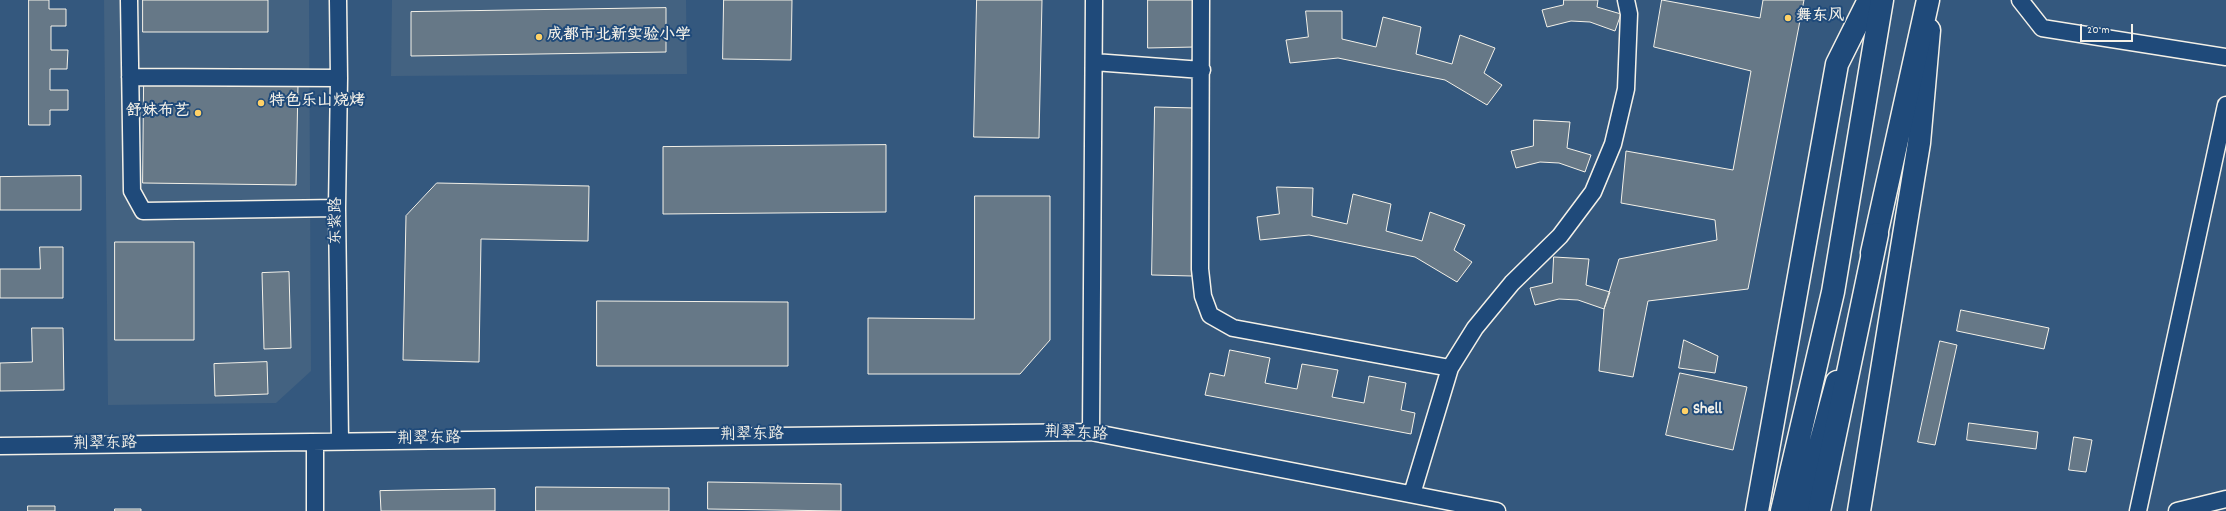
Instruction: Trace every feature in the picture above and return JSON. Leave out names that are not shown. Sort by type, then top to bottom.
[{"type":"main road","points":[[1758,511],[1837,64],[1869,0]]},
{"type":"main road","points":[[1802,505],[1832,292],[1882,0]]},
{"type":"main road","points":[[1802,505],[1877,234],[1928,0]]},
{"type":"main road","points":[[1859,511],[1919,143],[1931,0]]},
{"type":"street","points":[[129,0],[132,190],[143,211],[337,208]]},
{"type":"street","name":"东紫路","points":[[338,0],[339,78],[337,208],[340,441]]},
{"type":"street","points":[[1091,432],[1094,0]]},
{"type":"street","points":[[1201,0],[1202,70],[1200,269],[1203,296],[1210,315],[1233,328],[1450,368]]},
{"type":"street","points":[[1412,494],[1450,368],[1474,328],[1512,283],[1560,236],[1593,192],[1613,144],[1626,90],[1629,14],[1626,0]]},
{"type":"street","points":[[2020,0],[2042,28],[2226,57]]},
{"type":"street","points":[[1094,62],[1202,70]]},
{"type":"street","points":[[130,76],[339,78]]},
{"type":"street","points":[[2138,511],[2226,105]]},
{"type":"street","name":"荆翠东路","points":[[0,446],[1091,432],[1497,511]]},
{"type":"street","points":[[315,442],[315,511]]},
{"type":"street","points":[[2177,511],[2226,499]]},
{"type":"shaded area","points":[[104,0],[309,0],[311,371],[276,403],[108,405]]},
{"type":"shaded area","name":"成都市北新实验小学","points":[[392,0],[686,0],[687,74],[391,76]]},
{"type":"building","points":[[29,0],[49,0],[49,9],[66,9],[66,26],[51,26],[51,50],[68,50],[67,69],[50,69],[50,90],[68,90],[68,110],[50,110],[50,125],[29,125]]},
{"type":"building","points":[[143,0],[268,0],[268,32],[143,32]]},
{"type":"building","points":[[724,0],[792,0],[791,60],[723,59]]},
{"type":"building","points":[[977,0],[1042,0],[1039,138],[974,137]]},
{"type":"building","points":[[1148,0],[1194,0],[1195,47],[1148,48]]},
{"type":"building","points":[[1564,0],[1598,0],[1597,7],[1621,14],[1615,31],[1590,22],[1571,21],[1547,27],[1542,10],[1563,5]]},
{"type":"building","points":[[1662,0],[1760,18],[1763,0],[1804,0],[1748,289],[1648,301],[1633,377],[1599,371],[1604,309],[1619,259],[1717,240],[1715,220],[1621,203],[1626,151],[1733,170],[1751,71],[1654,47]]},
{"type":"building","points":[[666,8],[666,52],[411,56],[411,12]]},
{"type":"building","points":[[1306,11],[1342,11],[1342,39],[1376,47],[1383,17],[1421,27],[1416,54],[1452,64],[1460,35],[1495,48],[1484,73],[1502,85],[1487,105],[1445,80],[1338,58],[1290,63],[1286,40],[1308,37]]},
{"type":"building","points":[[144,84],[298,85],[296,185],[143,183]]},
{"type":"building","points":[[1155,107],[1195,108],[1192,276],[1152,275]]},
{"type":"building","points":[[1534,120],[1570,122],[1567,148],[1591,155],[1585,172],[1559,163],[1540,162],[1516,168],[1511,151],[1533,146]]},
{"type":"building","points":[[886,145],[886,212],[663,214],[663,147]]},
{"type":"building","points":[[81,176],[81,210],[0,210],[0,177]]},
{"type":"building","points":[[437,183],[589,186],[588,241],[481,239],[479,362],[403,360],[406,216]]},
{"type":"building","points":[[1277,187],[1313,188],[1312,216],[1347,224],[1353,194],[1391,204],[1386,231],[1422,241],[1430,212],[1465,225],[1454,250],[1472,262],[1457,282],[1415,257],[1309,235],[1260,240],[1257,217],[1279,214]]},
{"type":"building","points":[[975,196],[1050,196],[1050,340],[1020,374],[868,374],[868,318],[974,319]]},
{"type":"building","points":[[115,242],[194,242],[194,340],[115,340]]},
{"type":"building","points":[[40,247],[63,247],[63,298],[0,298],[0,269],[40,269]]},
{"type":"building","points":[[1554,257],[1589,259],[1586,285],[1610,292],[1604,309],[1578,300],[1559,299],[1535,305],[1530,288],[1552,283]]},
{"type":"building","points":[[289,272],[291,348],[264,349],[262,273]]},
{"type":"building","points":[[597,301],[788,302],[788,366],[597,366]]},
{"type":"building","points":[[1961,310],[2049,328],[2044,349],[1957,331]]},
{"type":"building","points":[[32,328],[63,328],[64,390],[0,391],[0,363],[32,362]]},
{"type":"building","points":[[1684,340],[1718,356],[1715,373],[1679,368]]},
{"type":"building","points":[[1940,341],[1957,345],[1935,445],[1918,442]]},
{"type":"building","points":[[1230,350],[1270,358],[1265,383],[1297,389],[1302,364],[1338,370],[1332,397],[1364,403],[1369,376],[1406,383],[1401,410],[1415,413],[1411,434],[1205,395],[1210,373],[1224,376]]},
{"type":"building","points":[[267,362],[268,394],[215,396],[214,364]]},
{"type":"building","points":[[1680,373],[1747,387],[1733,450],[1666,435]]},
{"type":"building","points":[[1969,423],[2038,432],[2036,449],[1967,440]]},
{"type":"building","points":[[2074,437],[2092,440],[2086,472],[2069,470]]},
{"type":"building","points":[[708,482],[841,484],[841,511],[708,509]]},
{"type":"building","points":[[536,487],[669,488],[669,511],[536,511]]},
{"type":"building","points":[[495,489],[495,511],[381,511],[380,491]]},
{"type":"building","points":[[28,506],[55,506],[55,511],[28,511]]},
{"type":"building","points":[[115,509],[141,509],[141,511],[115,511]]},
{"type":"place","name":"舞东风","points":[[1788,18]]},
{"type":"place","name":"成都市北新实验小学","points":[[539,37]]},
{"type":"place","name":"特色乐山烧烤","points":[[261,103]]},
{"type":"place","name":"舒妹布艺","points":[[198,113]]},
{"type":"place","name":"Shell","points":[[1685,411]]}]
